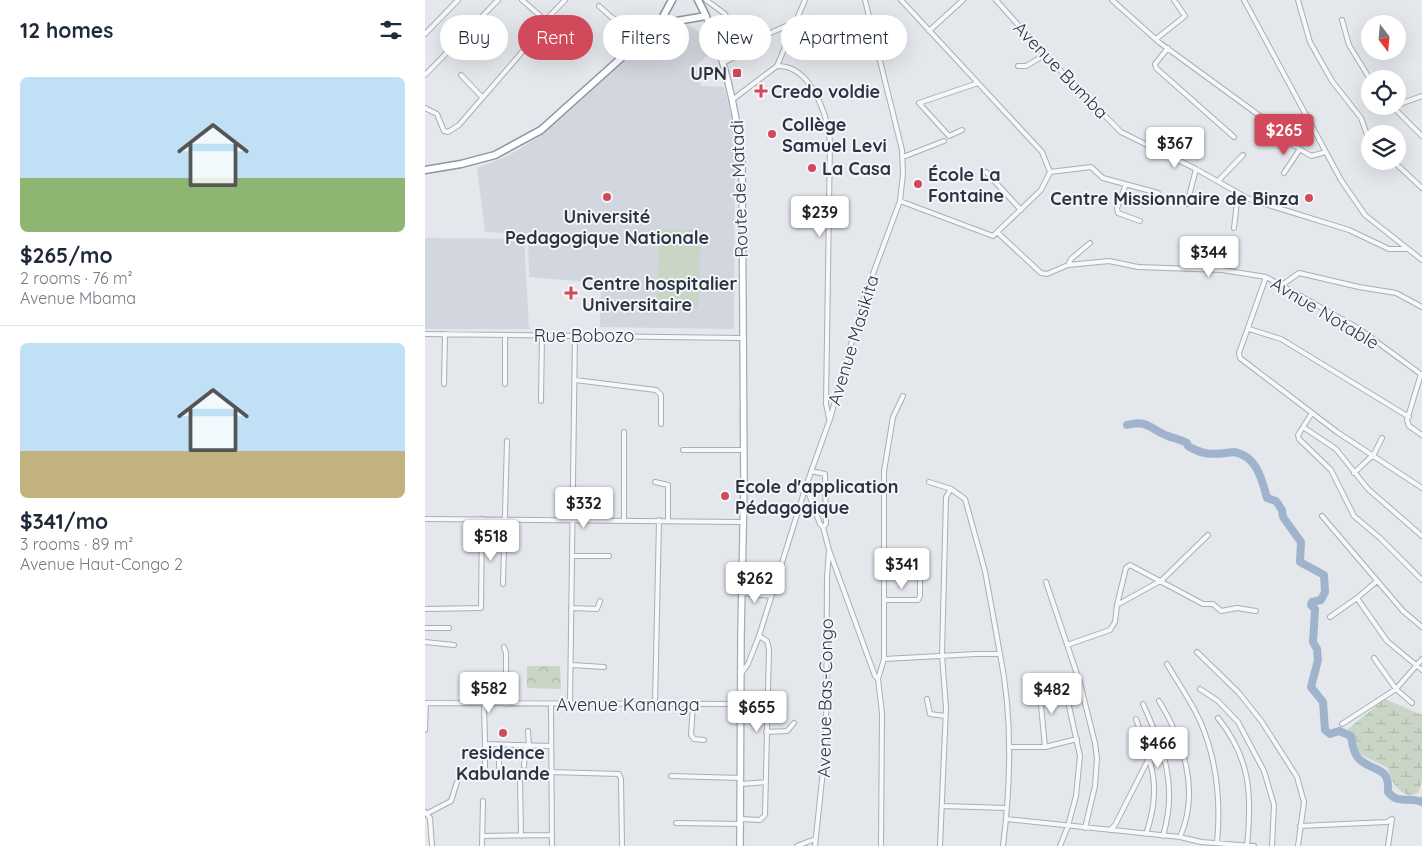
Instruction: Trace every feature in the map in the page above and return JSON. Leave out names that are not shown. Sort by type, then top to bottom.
[{"type":"highway","points":[[664,15],[672,0]]},
{"type":"highway","points":[[698,0],[705,15]]},
{"type":"highway","points":[[425,170],[483,159],[509,149],[531,136],[581,96],[620,60]]},
{"type":"main road","name":"Route de Matadi","points":[[722,60],[737,115],[742,159],[743,450],[745,482],[742,522],[740,846]]},
{"type":"street","points":[[425,34],[458,0]]},
{"type":"street","points":[[425,75],[498,0]]},
{"type":"street","points":[[522,0],[539,15]]},
{"type":"street","points":[[550,15],[565,0]]},
{"type":"street","points":[[706,0],[725,15]]},
{"type":"street","points":[[798,15],[805,0]]},
{"type":"street","name":"Avenue Masikita","points":[[865,0],[869,15]]},
{"type":"street","points":[[901,0],[1042,152],[1051,172]]},
{"type":"street","points":[[929,30],[963,0]]},
{"type":"street","name":"Avenue Bumba","points":[[995,0],[1045,55],[1121,132],[1196,169],[1249,199],[1349,230],[1389,249],[1406,249]]},
{"type":"street","points":[[1112,0],[1156,39],[1271,124],[1290,143],[1311,156],[1326,152]]},
{"type":"street","points":[[1156,39],[1185,16],[1174,0]]},
{"type":"street","points":[[1244,0],[1341,180],[1365,215],[1422,260]]},
{"type":"street","points":[[1297,0],[1310,42],[1332,81],[1361,118],[1364,125]]},
{"type":"street","points":[[599,6],[609,15]]},
{"type":"street","points":[[1342,20],[1349,44],[1365,70]]},
{"type":"street","points":[[1168,48],[1155,64],[1156,68],[1234,137]]},
{"type":"street","points":[[1018,66],[1026,66],[1045,55]]},
{"type":"street","points":[[732,100],[777,66],[781,56]]},
{"type":"street","points":[[425,108],[433,111],[444,131],[448,132],[459,124],[518,57]]},
{"type":"street","points":[[723,63],[729,60]]},
{"type":"street","name":"Avenue Masikita","points":[[741,674],[748,664],[759,636],[806,486],[830,419],[864,298],[900,200],[903,157],[899,132],[881,60]]},
{"type":"street","points":[[777,66],[796,72],[810,85],[828,123],[830,141],[826,404],[830,419]]},
{"type":"street","points":[[461,75],[483,97]]},
{"type":"street","points":[[962,130],[949,136],[919,103],[978,83]]},
{"type":"street","points":[[1406,102],[1422,96]]},
{"type":"street","points":[[1402,115],[1422,136]]},
{"type":"street","points":[[903,157],[944,141]]},
{"type":"street","points":[[1284,173],[1300,149]]},
{"type":"street","points":[[1218,181],[1243,155]]},
{"type":"street","points":[[1051,172],[1091,167],[1103,178],[1158,193]]},
{"type":"street","points":[[1187,204],[1196,169]]},
{"type":"street","points":[[1403,170],[1422,188]]},
{"type":"street","points":[[986,172],[1021,210]]},
{"type":"street","points":[[900,200],[991,237],[998,233],[1041,190],[1051,172]]},
{"type":"street","points":[[1126,184],[1117,208],[1118,212],[1140,220]]},
{"type":"street","points":[[1234,228],[1238,192]]},
{"type":"street","name":"Avnue Notable","points":[[998,233],[1041,273],[1047,274],[1068,265],[1109,261],[1138,266],[1222,270],[1266,277],[1358,328],[1422,374]]},
{"type":"street","points":[[1068,265],[1071,259],[1090,243]]},
{"type":"street","points":[[1282,285],[1299,273],[1395,293],[1422,307]]},
{"type":"street","points":[[1266,277],[1239,353],[1243,363],[1337,432],[1374,454],[1422,488]]},
{"type":"street","points":[[1249,329],[1281,339],[1409,417]]},
{"type":"street","name":"Rue Bobozo","points":[[425,334],[575,334],[742,338]]},
{"type":"street","points":[[444,384],[445,334]]},
{"type":"street","points":[[570,705],[575,334]]},
{"type":"street","points":[[505,335],[505,384]]},
{"type":"street","points":[[541,401],[542,335]]},
{"type":"street","points":[[1422,374],[1409,417],[1409,426],[1422,435]]},
{"type":"street","points":[[575,380],[656,390],[661,395],[661,424]]},
{"type":"street","points":[[881,846],[882,713],[878,679],[884,660],[883,471],[893,417],[903,396]]},
{"type":"street","points":[[1312,413],[1303,427],[1299,439],[1331,470],[1354,516],[1381,538],[1422,580]]},
{"type":"street","points":[[1303,427],[1336,449],[1368,489],[1422,536]]},
{"type":"street","points":[[623,520],[624,432]]},
{"type":"street","points":[[1354,473],[1374,454],[1382,438]]},
{"type":"street","points":[[503,584],[507,440]]},
{"type":"street","points":[[683,450],[743,450]]},
{"type":"street","points":[[811,471],[825,474],[826,524],[823,528]]},
{"type":"street","points":[[655,482],[668,485],[668,520]]},
{"type":"street","points":[[929,482],[960,494],[967,504],[985,571],[1008,691],[1010,768],[1003,846]]},
{"type":"street","points":[[806,486],[823,528],[829,550],[875,676],[878,679]]},
{"type":"street","points":[[940,846],[945,716],[942,657],[944,526],[946,497],[951,489]]},
{"type":"street","points":[[1322,516],[1403,611],[1422,627]]},
{"type":"street","points":[[425,519],[742,522]]},
{"type":"street","points":[[425,609],[481,608],[482,519]]},
{"type":"street","points":[[655,705],[659,520]]},
{"type":"street","points":[[1117,605],[1162,580],[1208,535]]},
{"type":"street","name":"Avenue Bas-Congo","points":[[815,846],[826,742],[827,577],[829,550]]},
{"type":"street","points":[[572,556],[609,556]]},
{"type":"street","points":[[1067,645],[1110,630],[1115,622],[1117,605],[1129,565],[1162,580],[1203,604],[1215,605],[1221,611],[1237,608],[1256,611]]},
{"type":"street","points":[[884,600],[918,600],[921,596],[920,581]]},
{"type":"street","points":[[1330,617],[1377,581]]},
{"type":"street","points":[[1046,582],[1087,707],[1097,758],[1095,786],[1085,828]]},
{"type":"street","points":[[742,593],[771,596]]},
{"type":"street","points":[[1357,598],[1379,632],[1422,670]]},
{"type":"street","points":[[571,608],[597,609],[600,601]]},
{"type":"street","points":[[425,628],[449,628]]},
{"type":"street","points":[[676,823],[759,820],[765,816],[769,649],[767,641],[759,636]]},
{"type":"street","points":[[425,642],[454,645]]},
{"type":"street","points":[[505,647],[507,653],[506,704]]},
{"type":"street","points":[[1197,652],[1245,700],[1291,766],[1302,790],[1304,802],[1298,846]]},
{"type":"street","points":[[884,660],[1000,654]]},
{"type":"street","points":[[1374,658],[1397,689],[1412,703]]},
{"type":"street","points":[[1342,724],[1397,689],[1422,659]]},
{"type":"street","points":[[1167,664],[1199,719],[1215,767],[1219,801],[1217,842]]},
{"type":"street","points":[[572,665],[604,667]]},
{"type":"street","points":[[1039,685],[1045,747]]},
{"type":"street","points":[[1060,846],[1068,826],[1079,772],[1077,739],[1065,688]]},
{"type":"street","points":[[1200,689],[1218,701],[1238,722],[1264,770],[1275,806],[1272,846]]},
{"type":"street","points":[[927,699],[930,714],[945,716]]},
{"type":"street","points":[[1159,701],[1175,730],[1188,778],[1188,810],[1181,837]]},
{"type":"street","points":[[425,730],[426,703]]},
{"type":"street","name":"Avenue Kananga","points":[[426,703],[570,705],[742,704]]},
{"type":"street","points":[[484,704],[485,771]]},
{"type":"street","points":[[551,704],[552,846]]},
{"type":"street","points":[[1143,704],[1159,738],[1169,779],[1171,798],[1163,836]]},
{"type":"street","points":[[693,705],[691,736],[694,740],[704,740]]},
{"type":"street","points":[[1218,718],[1236,743],[1246,769],[1250,801],[1247,846]]},
{"type":"street","points":[[1136,719],[1149,758],[1155,786],[1155,800],[1146,834]]},
{"type":"street","points":[[766,732],[787,731],[794,723]]},
{"type":"street","points":[[524,766],[528,731]]},
{"type":"street","points":[[1009,746],[1045,747],[1077,739]]},
{"type":"street","points":[[485,744],[551,746]]},
{"type":"street","points":[[499,745],[499,767]]},
{"type":"street","points":[[1110,830],[1115,825],[1137,785],[1149,758]]},
{"type":"street","points":[[551,772],[619,774],[621,779],[622,846]]},
{"type":"street","points":[[671,776],[766,782]]},
{"type":"street","points":[[521,836],[520,778],[551,778]]},
{"type":"street","points":[[432,846],[430,818],[426,813],[451,802],[457,782]]},
{"type":"street","points":[[482,846],[483,801]]},
{"type":"street","points":[[943,806],[1006,808]]},
{"type":"street","points":[[1005,819],[1181,837],[1211,844],[1217,842],[1255,846]]},
{"type":"street","points":[[1300,826],[1387,822],[1392,819],[1388,846]]},
{"type":"street","points":[[482,836],[551,835]]},
{"type":"street","points":[[797,846],[815,839]]},
{"type":"shaded area","name":"Université Pedagogique Nationale","points":[[689,26],[699,33],[699,60],[702,60],[695,66],[701,86],[724,87],[733,122],[735,141],[734,329],[600,327],[601,283],[529,277],[528,234],[485,232],[477,168],[508,156],[540,136],[625,60],[689,60]]},
{"type":"shaded area","points":[[425,238],[524,239],[529,329],[425,329]]},
{"type":"green space","points":[[660,229],[701,230],[698,308],[656,307]]},
{"type":"green space","points":[[527,666],[560,666],[561,689],[527,688]]},
{"type":"green space","points":[[1385,699],[1422,715],[1422,782],[1418,793],[1410,796],[1395,785],[1388,768],[1358,753],[1356,740],[1348,729]]},
{"type":"waterway","points":[[1127,425],[1145,424],[1162,434],[1187,443],[1188,446],[1197,451],[1211,454],[1234,452],[1242,454],[1253,464],[1260,477],[1267,498],[1276,501],[1282,510],[1283,517],[1301,542],[1300,562],[1324,575],[1325,592],[1321,600],[1312,602],[1311,605],[1315,609],[1313,642],[1317,649],[1318,660],[1311,687],[1323,702],[1325,730],[1330,734],[1339,731],[1351,736],[1357,757],[1384,773],[1388,783],[1388,792],[1392,796],[1422,802]]},
{"type":"place","name":"UPN","points":[[737,73]]},
{"type":"place","name":"Credo voldie","points":[[761,91]]},
{"type":"place","name":"Collège Samuel Levi","points":[[772,134]]},
{"type":"place","name":"La Casa","points":[[812,168]]},
{"type":"place","name":"École La Fontaine","points":[[918,184]]},
{"type":"place","name":"Université Pedagogique Nationale","points":[[607,197]]},
{"type":"place","name":"Centre Missionnaire de Binza","points":[[1309,198]]},
{"type":"place","name":"Centre hospitalier Universitaire","points":[[571,293]]},
{"type":"place","name":"Ecole d'application Pédagogique","points":[[725,496]]},
{"type":"place","name":"residence Kabulande","points":[[503,733]]}]
